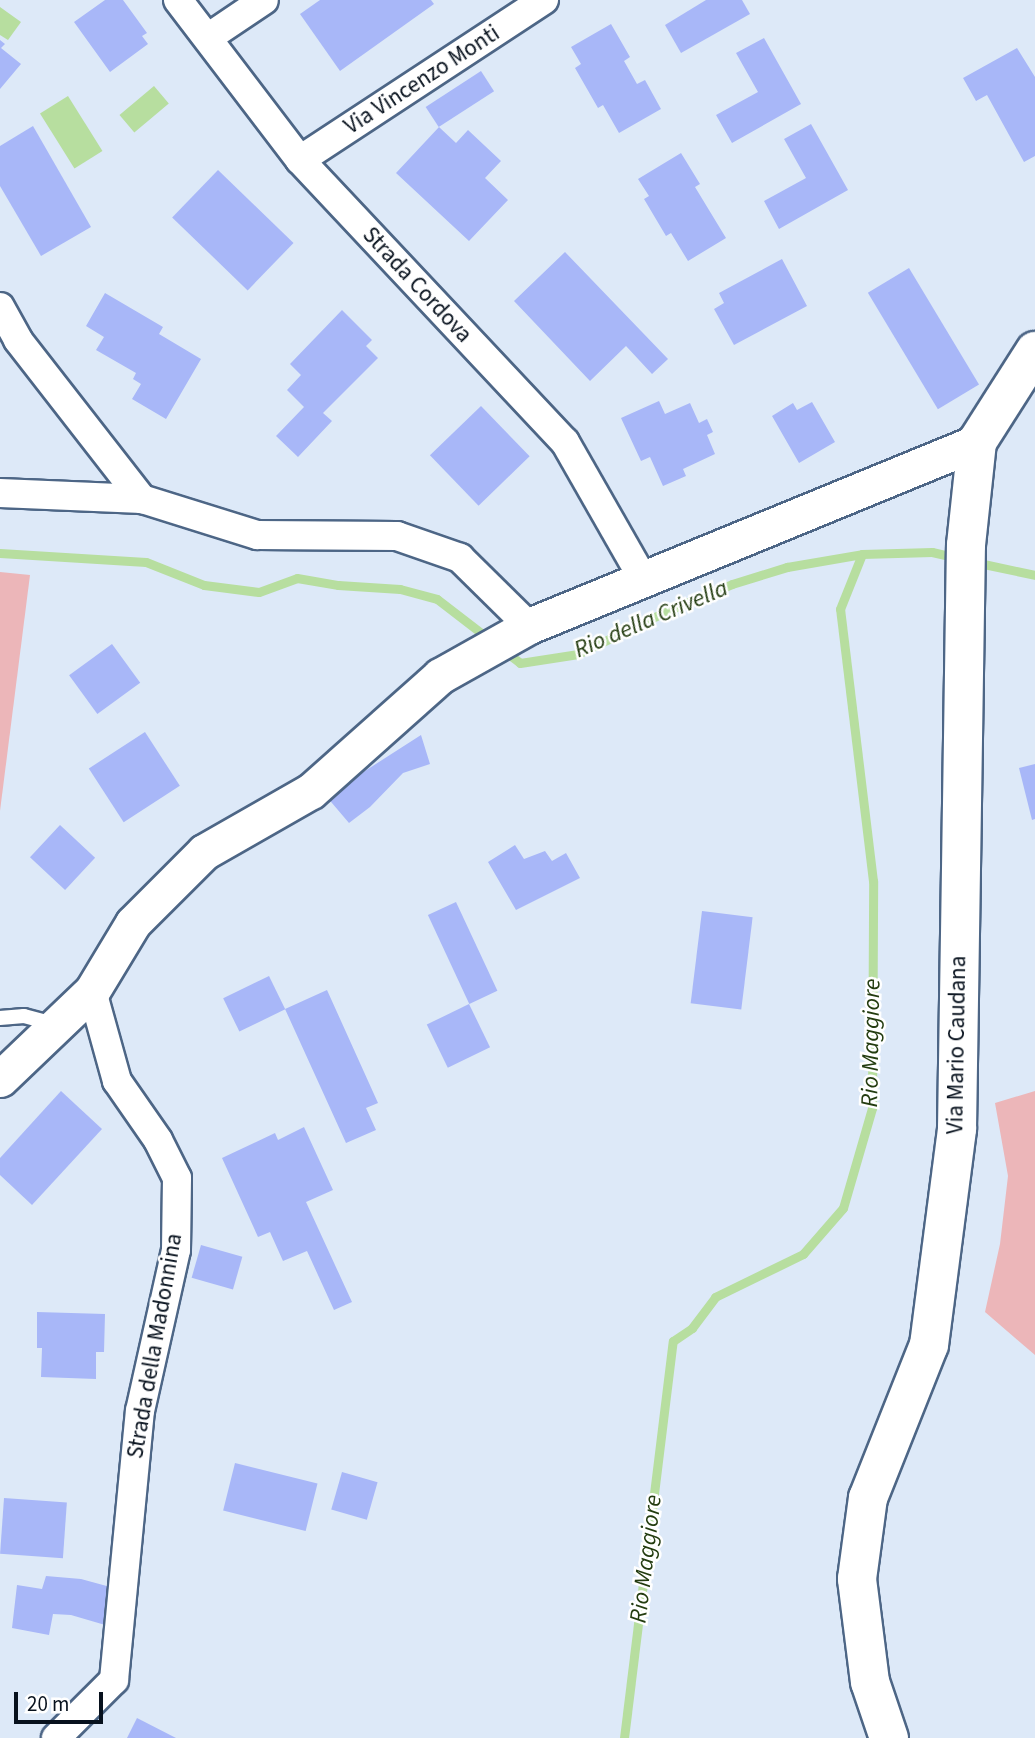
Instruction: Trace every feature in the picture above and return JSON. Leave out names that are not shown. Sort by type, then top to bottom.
[{"type":"main road","name":"Via Mario Caudana","points":[[889,1738],[870,1682],[857,1580],[868,1498],[929,1345],[957,1129],[966,563],[977,442],[1035,351]]},
{"type":"street","name":"Strada Cordova","points":[[178,0],[209,37],[300,160],[565,442],[643,579]]},
{"type":"street","points":[[209,37],[264,0]]},
{"type":"street","name":"Via Vincenzo Monti","points":[[300,160],[544,0]]},
{"type":"street","points":[[0,307],[18,340],[142,499]]},
{"type":"street","points":[[0,1079],[92,991],[132,923],[204,852],[311,791],[440,676],[521,630],[977,442]]},
{"type":"street","points":[[0,493],[142,499],[257,535],[397,536],[460,558],[521,630]]},
{"type":"street","name":"Strada della Madonnina","points":[[56,1738],[114,1680],[140,1411],[176,1250],[177,1178],[158,1140],[117,1081],[92,991]]},
{"type":"lane","points":[[0,1018],[23,1016],[57,1026]]},
{"type":"shaded area","points":[[0,7],[21,22],[8,40],[0,35]]},
{"type":"shaded area","points":[[154,86],[169,104],[134,133],[120,115]]},
{"type":"shaded area","points":[[68,96],[102,151],[74,169],[40,113]]},
{"type":"shaded area","points":[[0,572],[30,575],[0,811]]},
{"type":"shaded area","points":[[1035,1091],[1035,1355],[985,1312],[1000,1244],[1008,1176],[995,1103]]},
{"type":"building","points":[[105,0],[123,0],[147,33],[142,36],[148,44],[110,72],[74,22]]},
{"type":"building","points":[[320,0],[431,0],[434,4],[340,71],[300,14]]},
{"type":"building","points":[[706,0],[742,0],[750,14],[681,53],[665,25]]},
{"type":"building","points":[[611,24],[630,57],[624,61],[637,84],[645,80],[661,109],[619,133],[603,105],[598,108],[575,68],[581,64],[571,47]]},
{"type":"building","points":[[764,38],[801,104],[732,143],[716,115],[758,92],[736,53]]},
{"type":"building","points":[[0,40],[5,44],[1,48],[21,64],[0,89]]},
{"type":"building","points":[[1017,48],[1035,77],[1035,156],[1024,162],[987,95],[976,101],[963,78]]},
{"type":"building","points":[[481,71],[494,91],[439,127],[426,107]]},
{"type":"building","points":[[811,124],[848,190],[779,229],[764,201],[806,178],[784,139]]},
{"type":"building","points":[[33,126],[91,227],[41,256],[0,186],[0,146]]},
{"type":"building","points":[[439,127],[456,143],[468,130],[501,161],[485,178],[508,200],[469,241],[396,173]]},
{"type":"building","points":[[681,153],[700,184],[695,187],[726,238],[688,261],[671,233],[666,236],[644,199],[649,196],[638,179]]},
{"type":"building","points":[[218,170],[294,243],[248,290],[172,217]]},
{"type":"building","points":[[565,252],[668,359],[652,374],[626,346],[590,381],[514,301]]},
{"type":"building","points":[[782,259],[807,306],[734,345],[714,309],[724,303],[719,293]]},
{"type":"building","points":[[909,268],[979,385],[938,409],[868,293]]},
{"type":"building","points":[[105,293],[163,327],[159,334],[201,359],[166,419],[132,399],[141,384],[133,379],[136,373],[96,350],[104,337],[86,326]]},
{"type":"building","points":[[342,310],[372,340],[366,346],[378,358],[323,413],[332,421],[298,457],[276,436],[304,407],[287,390],[301,375],[290,364]]},
{"type":"building","points":[[659,401],[665,414],[690,403],[699,423],[707,419],[713,432],[707,435],[715,454],[683,469],[686,476],[663,486],[650,457],[641,461],[621,418]]},
{"type":"building","points":[[812,402],[835,442],[799,463],[772,416],[793,403],[797,410]]},
{"type":"building","points":[[481,406],[530,456],[479,506],[430,455]]},
{"type":"building","points":[[112,644],[140,683],[97,714],[69,675]]},
{"type":"building","points":[[145,732],[180,786],[124,822],[89,768]]},
{"type":"building","points":[[421,735],[430,764],[403,773],[370,807],[349,823],[326,796]]},
{"type":"building","points":[[1035,764],[1035,819],[1032,820],[1019,768]]},
{"type":"building","points":[[60,825],[95,858],[65,890],[30,857]]},
{"type":"building","points":[[515,845],[524,859],[545,851],[552,861],[566,853],[580,878],[516,910],[488,862]]},
{"type":"building","points":[[456,902],[497,991],[469,1004],[428,915]]},
{"type":"building","points":[[702,911],[753,917],[741,1010],[691,1003]]},
{"type":"building","points":[[269,976],[285,1009],[239,1032],[223,998]]},
{"type":"building","points":[[327,990],[378,1103],[366,1108],[376,1130],[346,1143],[285,1009]]},
{"type":"building","points":[[469,1004],[490,1047],[448,1068],[427,1025]]},
{"type":"building","points":[[61,1091],[102,1129],[32,1205],[0,1175],[0,1158]]},
{"type":"building","points":[[304,1127],[333,1190],[306,1202],[352,1302],[334,1310],[307,1251],[283,1261],[270,1232],[258,1237],[222,1158],[275,1133],[278,1140]]},
{"type":"building","points":[[201,1245],[242,1257],[233,1290],[192,1278]]},
{"type":"building","points":[[37,1312],[105,1314],[104,1352],[96,1352],[96,1379],[41,1377],[42,1348],[37,1348]]},
{"type":"building","points":[[235,1463],[317,1484],[306,1531],[223,1511]]},
{"type":"building","points":[[342,1472],[378,1482],[367,1520],[331,1509]]},
{"type":"building","points":[[4,1498],[67,1502],[63,1558],[0,1554]]},
{"type":"building","points":[[46,1576],[81,1579],[114,1588],[112,1627],[71,1615],[53,1614],[49,1635],[12,1628],[17,1585],[42,1589]]},
{"type":"building","points":[[137,1718],[176,1738],[127,1738]]},
{"type":"waterway","name":"Rio della Crivella","points":[[503,650],[520,663],[578,654],[669,610],[732,584],[787,567],[862,554],[932,552],[957,558]]},
{"type":"waterway","name":"Rio della Crivella","points":[[0,553],[146,562],[204,585],[259,592],[297,578],[338,585],[400,589],[437,599],[489,639]]},
{"type":"waterway","name":"Rio Maggiore","points":[[624,1738],[673,1341],[692,1328],[715,1297],[803,1254],[843,1208],[872,1108],[873,881],[840,609],[862,554]]},
{"type":"waterway","name":"Rio della Crivella","points":[[974,562],[1035,575]]}]
